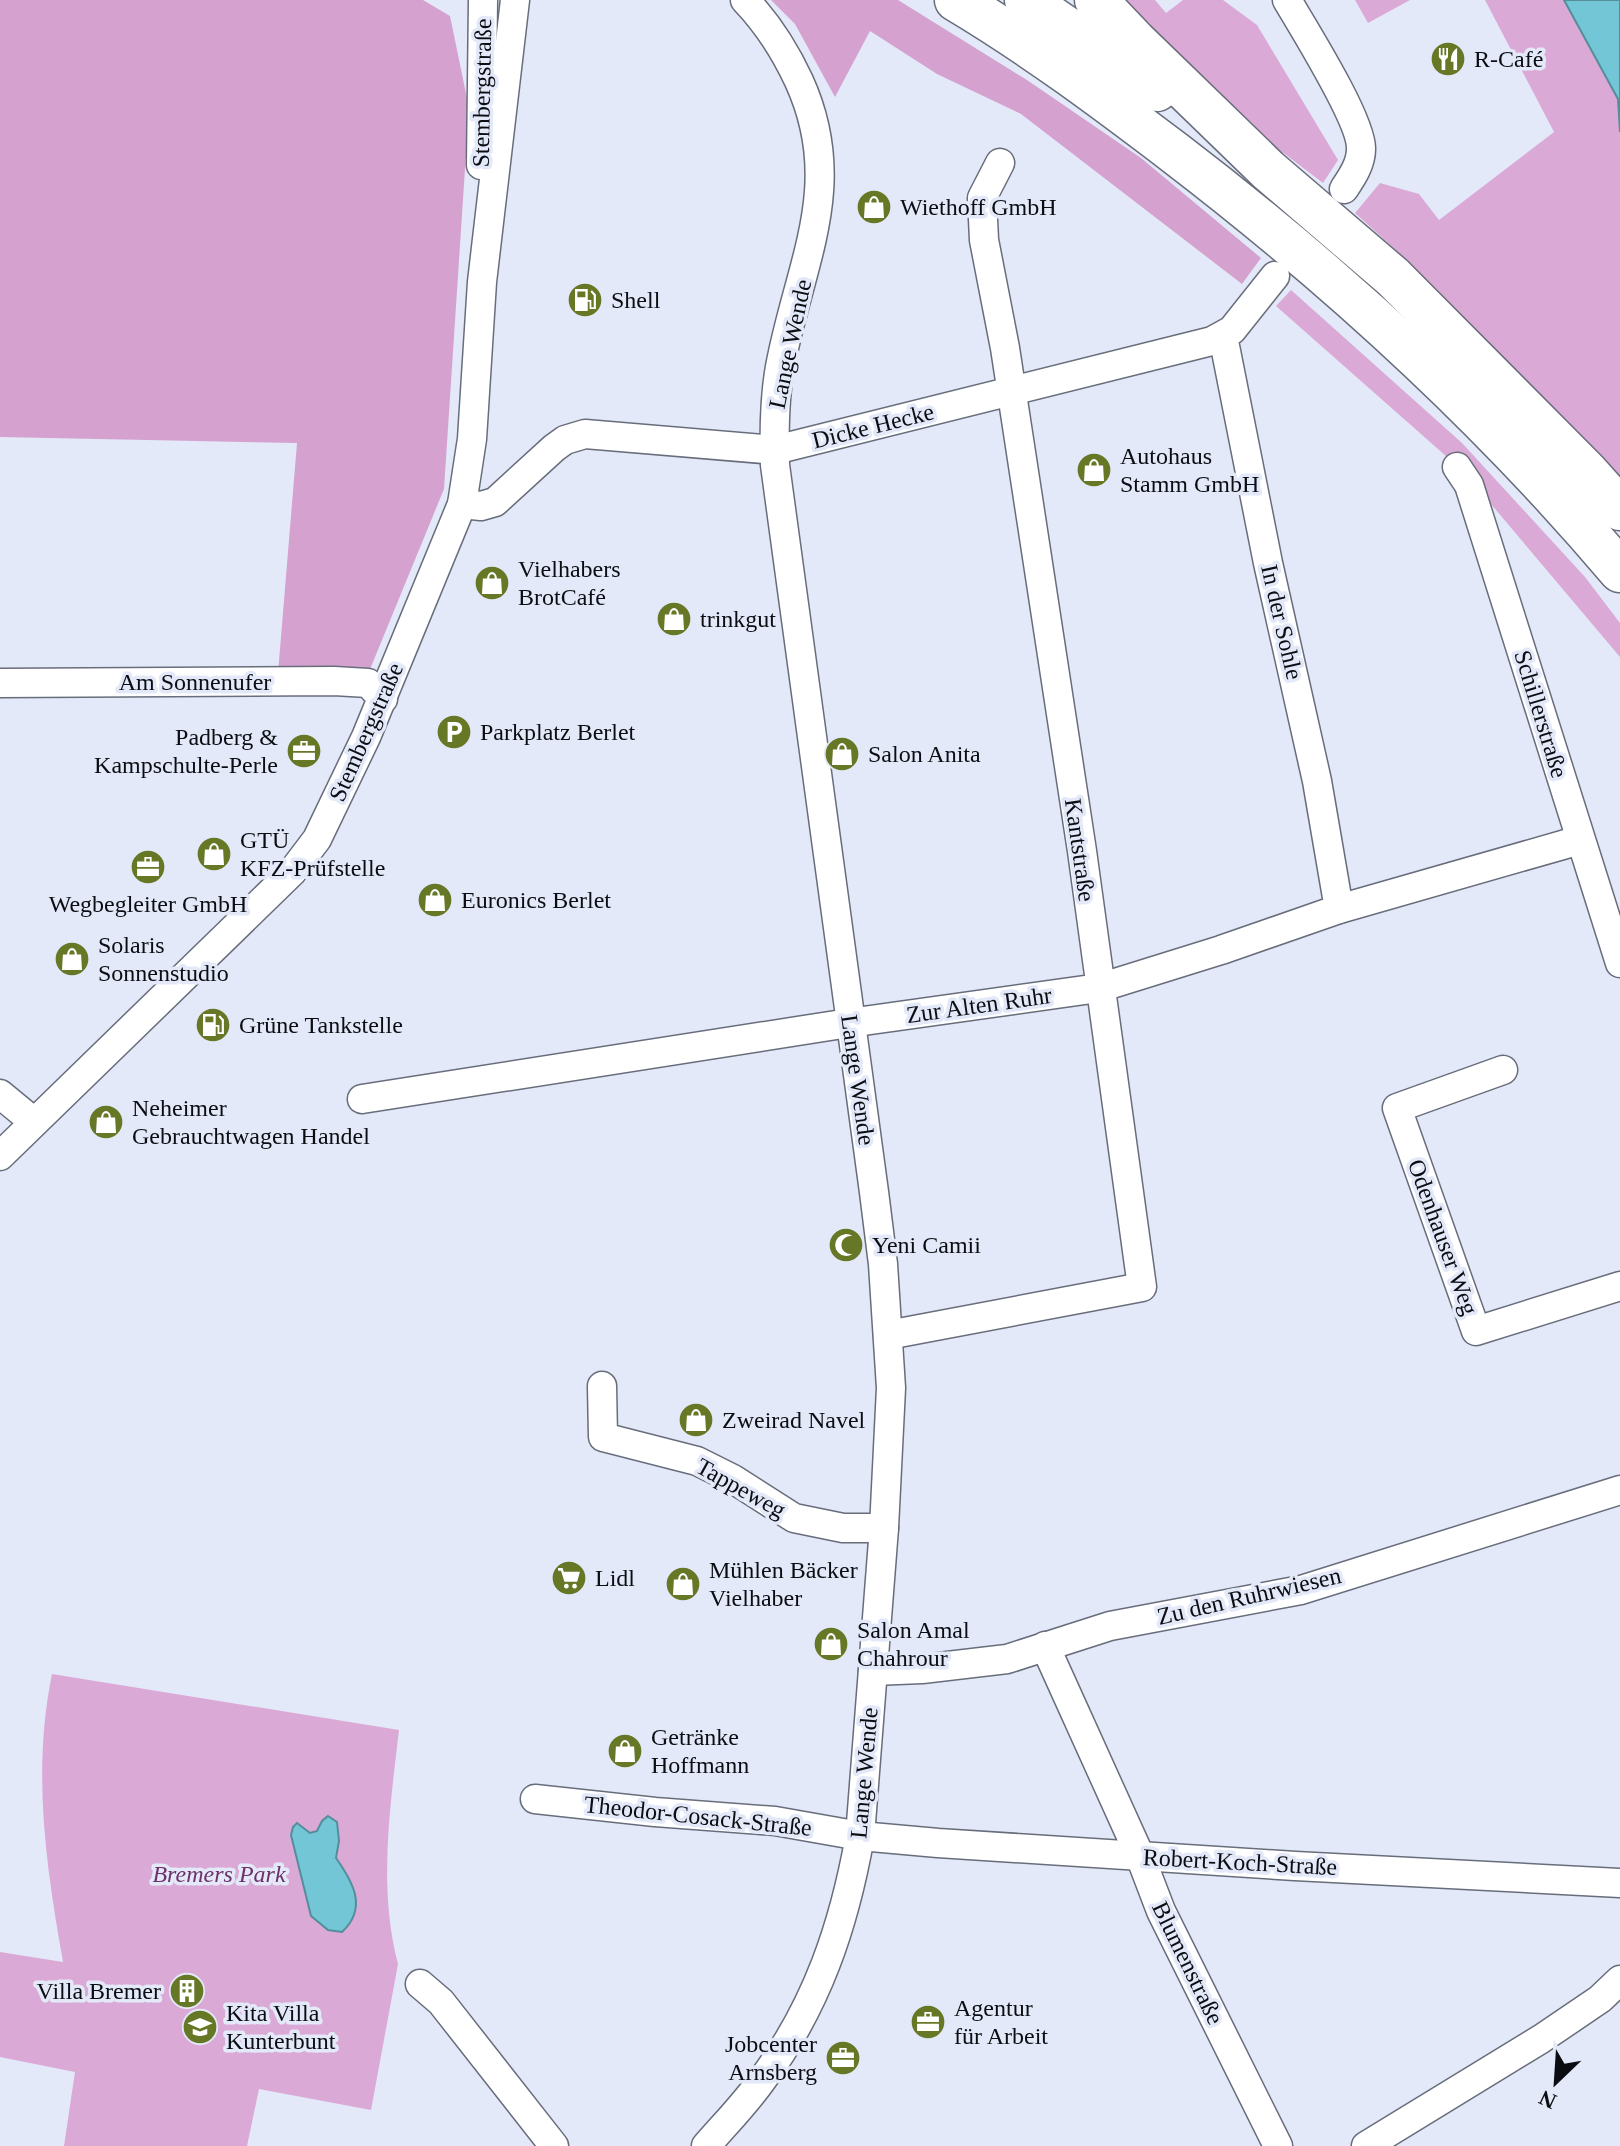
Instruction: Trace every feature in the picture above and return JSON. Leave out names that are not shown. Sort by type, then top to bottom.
[{"type":"highway","points":[[956,0],[1064,70],[1288,242],[1367,310],[1469,407],[1570,512],[1620,571]]},
{"type":"highway","points":[[1026,0],[1268,170]]},
{"type":"highway","points":[[1096,0],[1268,170],[1393,277],[1620,509]]},
{"type":"street","name":"Stembergstraße","points":[[482,282],[480,120],[483,0]]},
{"type":"street","name":"Stembergstraße","points":[[0,1156],[300,863],[322,828],[383,699],[462,504],[472,439],[482,282],[515,0]]},
{"type":"street","points":[[511,30],[532,0]]},
{"type":"street","name":"Lange Wende","points":[[706,2146],[762,2081],[812,1997],[838,1933],[860,1836],[884,1528],[891,1388],[876,1206],[778,499],[775,450],[775,400],[779,369],[817,220],[819,145],[804,93],[787,57],[745,0]]},
{"type":"street","points":[[1287,0],[1348,107],[1360,136],[1360,158],[1344,189]]},
{"type":"street","name":"Kantstraße","points":[[888,1335],[1142,1287],[1082,851],[981,208],[985,188],[1000,163]]},
{"type":"street","name":"Dicke Hecke","points":[[462,504],[481,506],[495,502],[554,448],[565,440],[585,434],[775,450],[1212,341],[1232,330],[1275,276]]},
{"type":"street","name":"In der Sohle","points":[[1223,336],[1268,563],[1317,781],[1339,909]]},
{"type":"street","name":"Schillerstraße","points":[[1457,467],[1469,485],[1474,500],[1620,963]]},
{"type":"street","name":"Am Sonnenufer","points":[[0,683],[334,681],[368,683],[383,699]]},
{"type":"street","name":"Zur Alten Ruhr","points":[[362,1099],[849,1023],[1099,988],[1339,909],[1580,840]]},
{"type":"street","name":"Odenhauser Weg","points":[[1503,1070],[1397,1108],[1476,1331],[1620,1286]]},
{"type":"street","points":[[0,1094],[34,1122]]},
{"type":"street","name":"Tappeweg","points":[[602,1386],[603,1437],[697,1461],[733,1479],[794,1518],[843,1528],[884,1528]]},
{"type":"street","name":"Zu den Ruhrwiesen","points":[[873,1671],[1007,1659],[1110,1626],[1301,1590],[1620,1490]]},
{"type":"street","name":"Blumenstraße","points":[[1045,1646],[1140,1856],[1161,1911],[1278,2146]]},
{"type":"street","name":"Theodor-Cosack-Straße","points":[[535,1799],[775,1821],[860,1836]]},
{"type":"street","name":"Robert-Koch-Straße","points":[[860,1836],[1140,1856],[1620,1883]]},
{"type":"street","points":[[1366,2146],[1541,2039],[1600,1999],[1620,1980]]},
{"type":"street","points":[[420,1984],[441,2002],[554,2146]]},
{"type":"green space","points":[[1119,0],[1155,0],[1166,13],[1183,0],[1223,0],[1257,25],[1338,160],[1323,183],[1236,117]]},
{"type":"green space","points":[[1355,0],[1410,0],[1368,23]]},
{"type":"green space","points":[[1485,0],[1564,0],[1620,102],[1620,484],[1398,252],[1355,213],[1380,183],[1419,194],[1439,220],[1554,132]]},
{"type":"green space","points":[[1291,290],[1462,443],[1585,577],[1620,623],[1620,657],[1464,472],[1276,306]]},
{"type":"green space","name":"Bremers Park","points":[[52,1674],[399,1730],[389,1818],[387,1877],[388,1906],[398,1964],[371,2110],[259,2089],[247,2146],[64,2146],[75,2072],[0,2057],[0,1952],[63,1962],[51,1890],[42,1783],[46,1711]]},
{"type":"shaded area","points":[[0,0],[423,0],[450,16],[469,108],[444,489],[366,679],[278,673],[297,443],[0,437]]},
{"type":"shaded area","points":[[771,0],[898,0],[1027,80],[1141,158],[1261,258],[1242,284],[1021,114],[937,74],[870,31],[835,97],[795,24]]},
{"type":"water","points":[[1564,0],[1620,0],[1620,132],[1618,99]]},
{"type":"water","points":[[328,1816],[337,1822],[339,1841],[336,1858],[348,1876],[355,1895],[354,1914],[342,1932],[328,1930],[311,1916],[291,1835],[297,1823],[310,1833],[317,1831]]},
{"type":"place","name":"R-Café","points":[[1448,59]]},
{"type":"place","name":"Wiethoff GmbH","points":[[874,207]]},
{"type":"place","name":"Shell","points":[[585,300]]},
{"type":"place","name":"Autohaus Stamm GmbH","points":[[1094,470]]},
{"type":"place","name":"Vielhabers BrotCafé","points":[[492,583]]},
{"type":"place","name":"trinkgut","points":[[674,619]]},
{"type":"place","name":"Parkplatz Berlet","points":[[454,732]]},
{"type":"place","name":"Padberg & Kampschulte-Perle","points":[[304,751]]},
{"type":"place","name":"Salon Anita","points":[[842,754]]},
{"type":"place","name":"GTÜ KFZ-Prüfstelle","points":[[214,854]]},
{"type":"place","name":"Wegbegleiter GmbH","points":[[148,867]]},
{"type":"place","name":"Euronics Berlet","points":[[435,900]]},
{"type":"place","name":"Solaris Sonnenstudio","points":[[72,959]]},
{"type":"place","name":"Grüne Tankstelle","points":[[213,1025]]},
{"type":"place","name":"Neheimer Gebrauchtwagen Handel","points":[[106,1122]]},
{"type":"place","name":"Yeni Camii","points":[[846,1245]]},
{"type":"place","name":"Zweirad Navel","points":[[696,1420]]},
{"type":"place","name":"Lidl","points":[[569,1578]]},
{"type":"place","name":"Mühlen Bäcker Vielhaber","points":[[683,1584]]},
{"type":"place","name":"Salon Amal Chahrour","points":[[831,1644]]},
{"type":"place","name":"Getränke Hoffmann","points":[[625,1751]]},
{"type":"place","name":"Villa Bremer","points":[[187,1991]]},
{"type":"place","name":"Agentur für Arbeit","points":[[928,2022]]},
{"type":"place","name":"Kita Villa Kunterbunt","points":[[200,2027]]},
{"type":"place","name":"Jobcenter Arnsberg","points":[[843,2058]]}]
